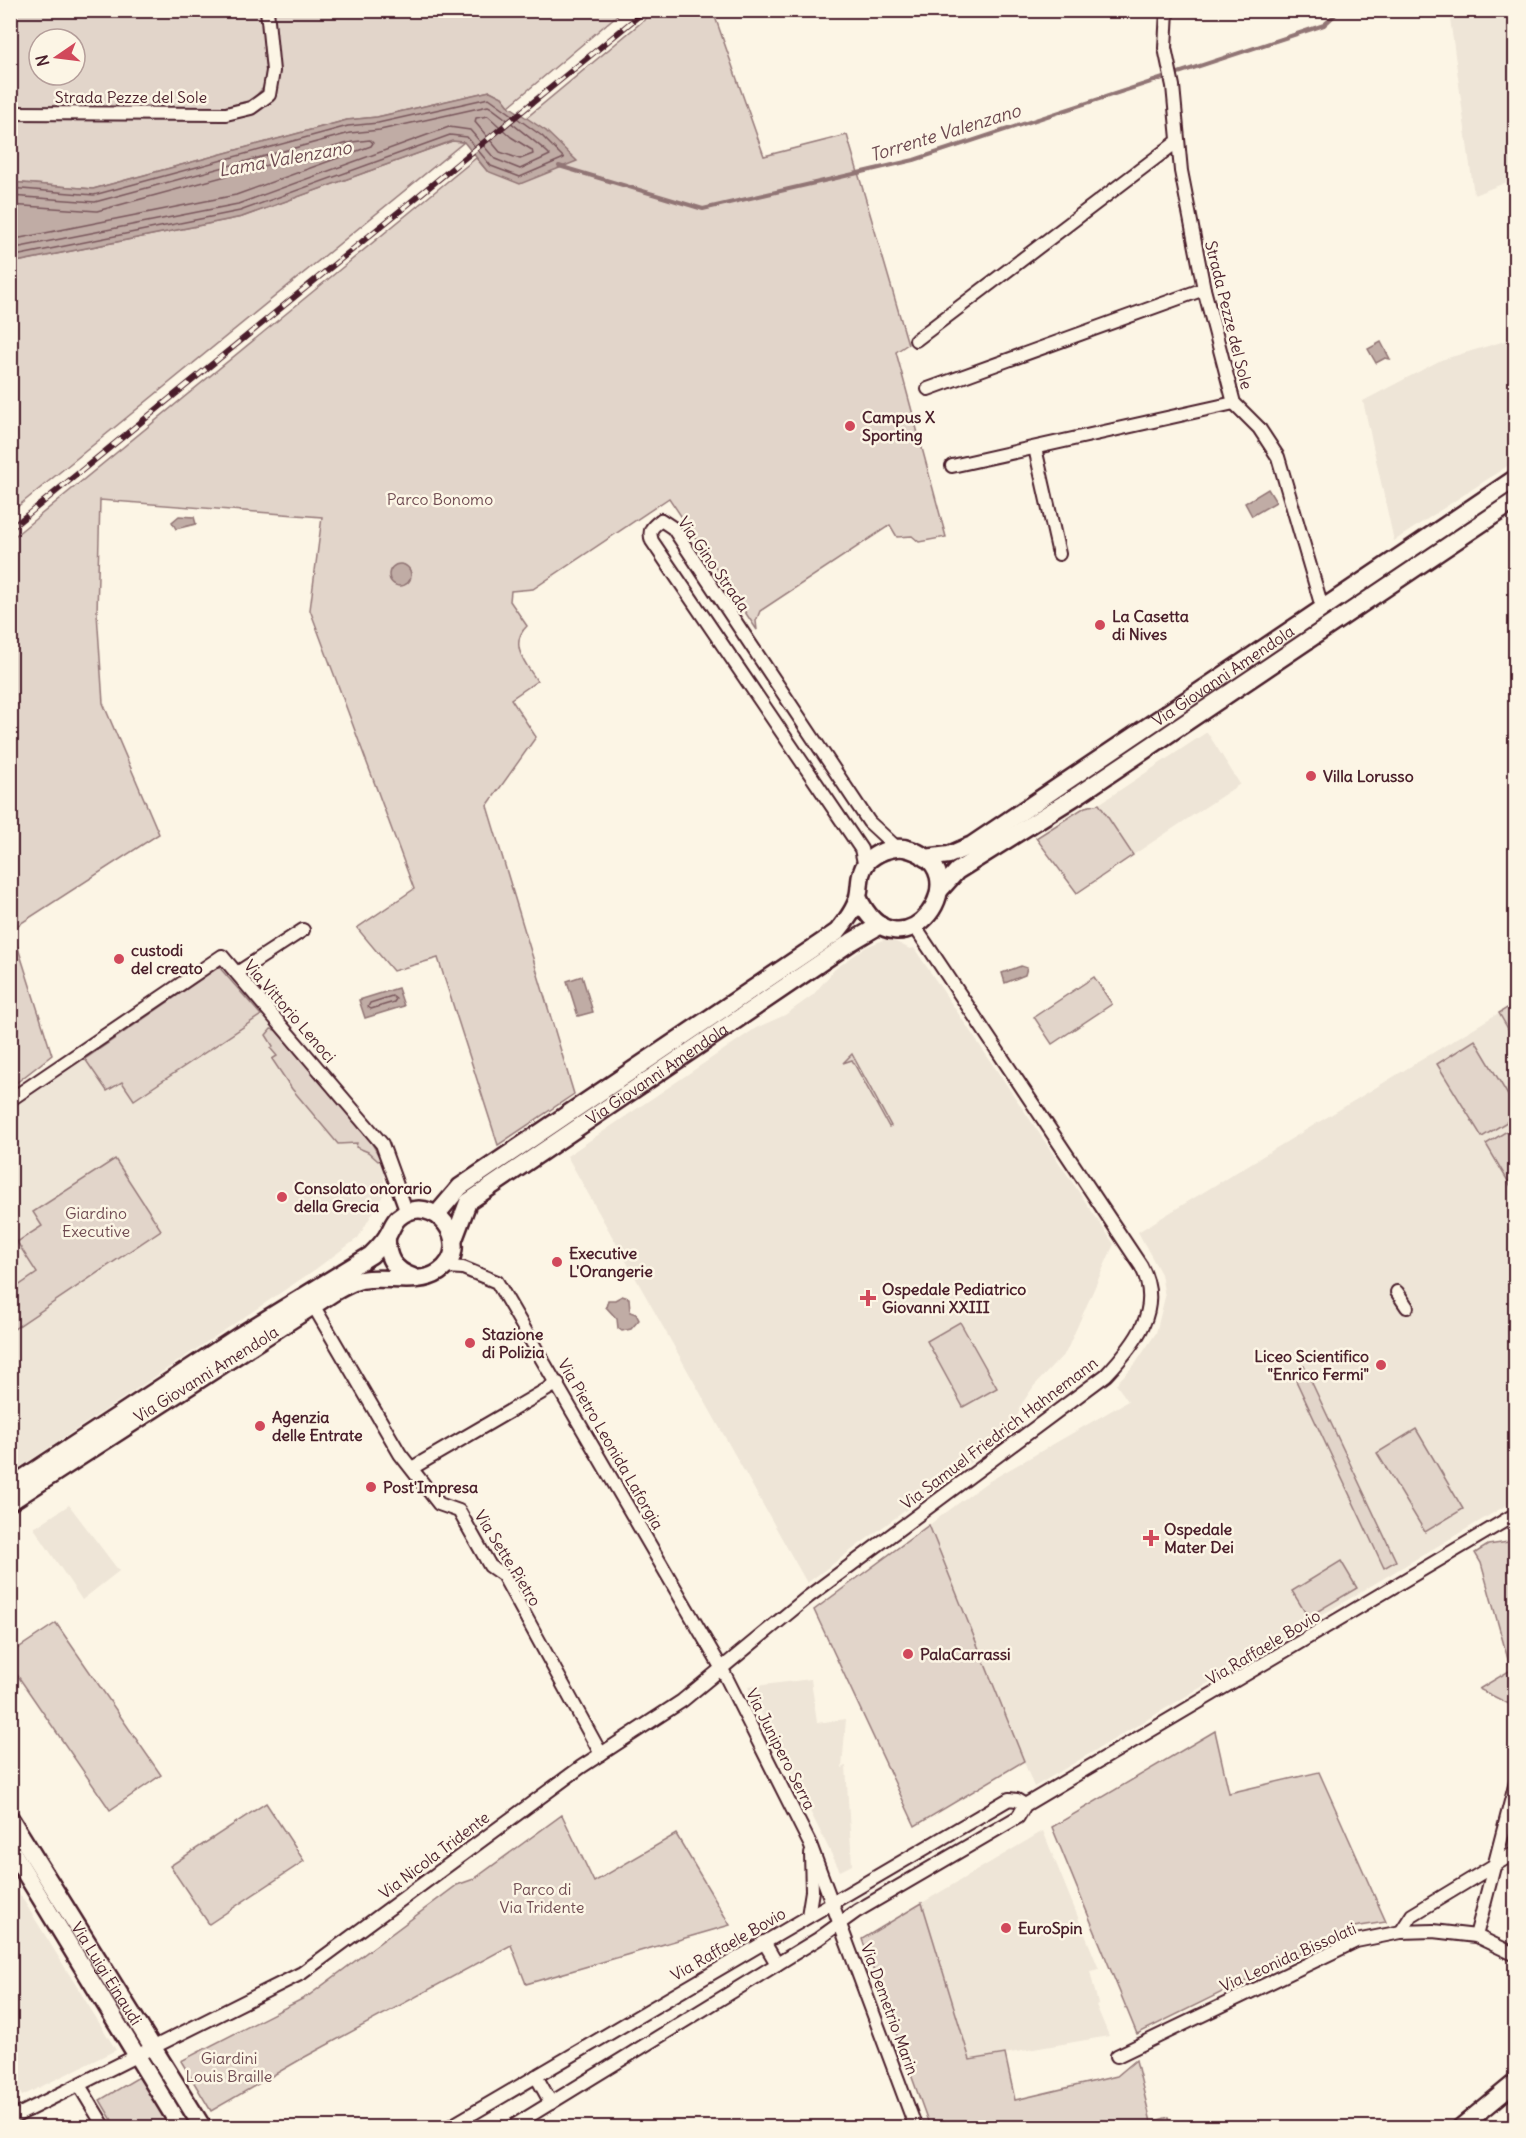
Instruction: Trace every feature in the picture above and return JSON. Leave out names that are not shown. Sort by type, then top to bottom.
[{"type":"main road","name":"Via Giovanni Amendola","points":[[925,858],[949,855],[972,845],[1515,478]]},
{"type":"main road","name":"Via Giovanni Amendola","points":[[915,927],[930,916],[938,900],[939,891],[957,871],[1081,793],[1515,500]]},
{"type":"main road","points":[[865,867],[883,851],[897,848],[919,853],[933,865],[939,882],[939,891]]},
{"type":"main road","name":"Via Giovanni Amendola","points":[[437,1214],[460,1187],[837,932],[849,917],[858,897],[859,878],[865,867]]},
{"type":"main road","points":[[858,897],[866,914],[880,925],[897,930],[915,927]]},
{"type":"main road","name":"Via Giovanni Amendola","points":[[10,1502],[313,1305],[360,1280],[425,1278],[445,1267],[454,1249],[454,1239],[468,1202],[850,942],[880,925]]},
{"type":"main road","points":[[407,1213],[427,1211],[437,1214],[445,1221],[454,1239]]},
{"type":"main road","name":"Via Giovanni Amendola","points":[[10,1487],[229,1342],[371,1255],[387,1237],[391,1227],[407,1213]]},
{"type":"main road","points":[[387,1237],[390,1259],[395,1268],[414,1278]]},
{"type":"main road","name":"Via Luigi Einaudi","points":[[10,1818],[203,2127]]},
{"type":"main road","name":"Via Luigi Einaudi","points":[[10,1848],[181,2127]]},
{"type":"main road","points":[[1460,2127],[1515,2082]]},
{"type":"street","name":"Strada Pezze del Sole","points":[[10,113],[226,114],[251,108],[269,94],[273,71],[267,10]]},
{"type":"street","name":"Strada Pezze del Sole","points":[[1167,10],[1165,48],[1173,84],[1185,198],[1204,289],[1234,403],[1259,428],[1278,457],[1322,607]]},
{"type":"street","points":[[916,340],[1178,141]]},
{"type":"street","points":[[928,389],[1204,289]]},
{"type":"street","points":[[952,466],[1234,403]]},
{"type":"street","points":[[1035,448],[1059,554]]},
{"type":"street","name":"Via Gino Strada","points":[[865,867],[861,849],[652,541],[650,534],[652,527],[661,520],[673,528],[869,822],[897,848]]},
{"type":"street","name":"Via Samuel Friedrich Hahnemann","points":[[722,1670],[808,1597],[1106,1375],[1134,1342],[1148,1313],[1149,1286],[1141,1266],[915,927]]},
{"type":"street","points":[[237,973],[303,930]]},
{"type":"street","name":"Via Vittorio Lenoci","points":[[10,1100],[222,956],[382,1144],[407,1213]]},
{"type":"street","name":"Via Pietro Leonida Laforgia","points":[[445,1267],[463,1268],[496,1282],[558,1383],[722,1670]]},
{"type":"street","points":[[1397,1292],[1407,1307]]},
{"type":"street","name":"Via Sette Pietro","points":[[313,1305],[400,1454],[439,1504],[459,1510],[490,1566],[503,1575],[601,1754]]},
{"type":"street","points":[[412,1468],[558,1383]]},
{"type":"street","name":"Via Raffaele Bovio","points":[[510,2127],[777,1964],[857,1911],[1018,1817],[1025,1805],[1251,1673],[1515,1514]]},
{"type":"street","name":"Via Nicola Tridente","points":[[10,2119],[302,1973],[601,1754],[682,1701],[722,1670]]},
{"type":"street","name":"Via Junipero Serra","points":[[722,1670],[810,1844],[834,1902]]},
{"type":"street","points":[[1476,1936],[1515,1782]]},
{"type":"street","name":"Via Raffaele Bovio","points":[[448,2127],[1009,1799],[1017,1800],[1025,1805]]},
{"type":"street","name":"Via Junipero Serra","points":[[808,1916],[812,1891],[810,1844]]},
{"type":"street","points":[[1401,1932],[1412,1915],[1515,1852]]},
{"type":"street","name":"Via Demetrio Marin","points":[[834,1902],[916,2127]]},
{"type":"street","name":"Via Leonida Bissolati","points":[[1117,2056],[1356,1941],[1401,1932],[1476,1936],[1515,1955]]},
{"type":"street","points":[[764,1942],[777,1964]]},
{"type":"street","points":[[536,2076],[551,2103]]},
{"type":"street","points":[[80,2085],[105,2127]]},
{"type":"shaded area","points":[[1449,11],[1515,11],[1515,179],[1474,195]]},
{"type":"shaded area","points":[[1515,338],[1515,461],[1394,541],[1363,401],[1441,360]]},
{"type":"shaded area","points":[[1207,732],[1240,784],[1133,855],[1099,804]]},
{"type":"shaded area","name":"Ospedale Pediatrico Giovanni XXIII","points":[[888,938],[910,949],[914,948],[1114,1244],[1066,1352],[1034,1386],[1021,1405],[1013,1431],[807,1583],[567,1156],[756,1028],[785,1015],[813,995],[835,969],[866,947]]},
{"type":"shaded area","points":[[223,966],[371,1138],[383,1159],[385,1192],[358,1238],[313,1271],[11,1473],[11,1095]]},
{"type":"shaded area","points":[[1515,1003],[1515,1500],[1034,1787],[929,1525],[986,1483],[1128,1401],[1116,1384],[1136,1363],[1156,1333],[1165,1297],[1161,1274],[1138,1232]]},
{"type":"shaded area","points":[[69,1505],[119,1571],[82,1600],[34,1528]]},
{"type":"shaded area","points":[[811,1679],[817,1723],[846,1719],[842,1768],[846,1766],[852,1865],[840,1871],[748,1687]]},
{"type":"shaded area","name":"EuroSpin","points":[[1043,1831],[1099,1969],[1090,1971],[1098,2004],[1096,2005],[1109,2036],[970,2060],[922,1903]]},
{"type":"shaded area","points":[[11,1880],[116,2050],[22,2096],[11,2074]]},
{"type":"green space","points":[[11,11],[261,11],[267,73],[263,88],[252,100],[216,109],[11,109]]},
{"type":"green space","points":[[272,11],[622,11],[509,106],[502,97],[490,91],[377,117],[347,120],[93,189],[11,182],[10,119],[218,119],[243,117],[261,109],[270,99],[276,86],[278,72]]},
{"type":"green space","name":"Parco Bonomo","points":[[655,11],[713,11],[764,156],[847,135],[908,344],[896,352],[946,537],[919,542],[912,536],[897,537],[890,525],[760,611],[756,621],[757,630],[669,498],[533,589],[511,591],[510,601],[527,626],[519,640],[521,654],[537,681],[511,699],[536,737],[487,806],[574,1094],[498,1145],[438,958],[393,971],[357,928],[414,889],[310,610],[322,517],[100,500],[97,613],[103,703],[159,834],[12,929],[52,1055],[11,1087],[11,539],[476,158],[487,171],[546,131],[525,119]]},
{"type":"green space","points":[[452,141],[464,142],[11,512],[11,263],[242,217]]},
{"type":"green space","points":[[1099,804],[1133,855],[1077,893],[1036,838],[1085,807]]},
{"type":"green space","points":[[219,967],[261,1015],[134,1100],[122,1082],[107,1091],[85,1059]]},
{"type":"green space","points":[[1094,977],[1112,1004],[1052,1044],[1034,1017]]},
{"type":"green space","points":[[1515,1003],[1515,1041],[1499,1013]]},
{"type":"green space","points":[[271,1029],[276,1030],[370,1140],[381,1160],[378,1161],[368,1152],[356,1147],[357,1143],[338,1144],[292,1089],[272,1059],[277,1056],[271,1049],[273,1046],[266,1035]]},
{"type":"green space","points":[[1475,1040],[1515,1107],[1515,1117],[1482,1137],[1437,1064]]},
{"type":"green space","points":[[852,1054],[891,1126],[889,1127],[852,1060],[843,1063]]},
{"type":"green space","points":[[1515,1126],[1515,1193],[1486,1144]]},
{"type":"green space","name":"Giardino Executive","points":[[115,1159],[161,1230],[11,1331],[11,1291],[37,1273],[17,1242],[42,1226],[33,1212]]},
{"type":"green space","points":[[960,1322],[997,1388],[963,1407],[927,1341]]},
{"type":"green space","points":[[1304,1366],[1396,1561],[1384,1568],[1292,1372]]},
{"type":"green space","points":[[1416,1429],[1463,1509],[1425,1532],[1377,1453]]},
{"type":"green space","name":"PalaCarrassi","points":[[929,1525],[1024,1761],[915,1826],[814,1610]]},
{"type":"green space","points":[[1516,1541],[1515,1707],[1479,1689],[1511,1670],[1481,1563],[1475,1553],[1488,1545]]},
{"type":"green space","points":[[1341,1561],[1357,1588],[1308,1617],[1292,1591]]},
{"type":"green space","points":[[56,1623],[161,1775],[110,1810],[11,1666],[11,1653]]},
{"type":"green space","points":[[1215,1731],[1229,1793],[1319,1772],[1386,1922],[1354,1927],[1137,2034],[1052,1827]]},
{"type":"green space","points":[[266,1803],[304,1861],[209,1924],[170,1866]]},
{"type":"green space","name":"Parco di Via Tridente","points":[[562,1815],[594,1882],[676,1834],[730,1925],[526,1984],[511,1945],[303,2058],[211,2111],[181,2061],[308,1996],[457,1885],[474,1879]]},
{"type":"green space","points":[[922,1903],[970,2060],[1005,2054],[1015,2100],[1117,2076],[1136,2060],[1151,2122],[1169,2117],[1172,2127],[930,2127],[862,1939]]},
{"type":"green space","points":[[139,2077],[170,2127],[116,2127],[100,2100]]},
{"type":"water","name":"Lama Valenzano","points":[[490,91],[502,97],[509,106],[546,131],[577,161],[520,184],[487,171],[464,142],[452,141],[242,217],[11,263],[11,182],[93,189],[347,120],[377,117]]},
{"type":"water","points":[[1381,342],[1390,359],[1385,358],[1376,363],[1368,349]]},
{"type":"water","points":[[1268,489],[1276,502],[1252,516],[1245,503]]},
{"type":"water","points":[[179,516],[194,517],[196,524],[176,529],[172,522]]},
{"type":"water","points":[[400,564],[410,571],[411,575],[404,585],[400,586],[390,579],[389,575],[396,565]]},
{"type":"water","points":[[1021,966],[1027,968],[1025,975],[1005,983],[1002,973]]},
{"type":"water","points":[[582,976],[593,1012],[578,1016],[567,981]]},
{"type":"water","points":[[398,988],[404,1006],[365,1018],[359,1000]]},
{"type":"water","points":[[622,1296],[629,1298],[630,1312],[636,1314],[639,1320],[631,1329],[622,1331],[618,1328],[617,1319],[606,1307],[608,1300],[615,1300]]},
{"type":"waterway","name":"Torrente Valenzano","points":[[559,166],[703,209],[914,160],[1324,25],[1340,10]]},
{"type":"railway","points":[[10,529],[646,10]]},
{"type":"place","name":"Campus X Sporting","points":[[850,426]]},
{"type":"place","name":"La Casetta di Nives","points":[[1100,625]]},
{"type":"place","name":"Villa Lorusso","points":[[1311,776]]},
{"type":"place","name":"custodi del creato","points":[[119,959]]},
{"type":"place","name":"Consolato onorario della Grecia","points":[[282,1197]]},
{"type":"place","name":"Executive L'Orangerie","points":[[557,1262]]},
{"type":"place","name":"Ospedale Pediatrico Giovanni XXIII","points":[[868,1298]]},
{"type":"place","name":"Stazione di Polizia","points":[[470,1343]]},
{"type":"place","name":"Liceo Scientifico \"Enrico Fermi\"","points":[[1381,1365]]},
{"type":"place","name":"Agenzia delle Entrate","points":[[260,1426]]},
{"type":"place","name":"Post'Impresa","points":[[371,1487]]},
{"type":"place","name":"Ospedale Mater Dei","points":[[1151,1538]]},
{"type":"place","name":"PalaCarrassi","points":[[908,1654]]},
{"type":"place","name":"EuroSpin","points":[[1006,1928]]},
{"type":"park label","name":"Giardini Louis Braille","points":[[229,2067]]}]
